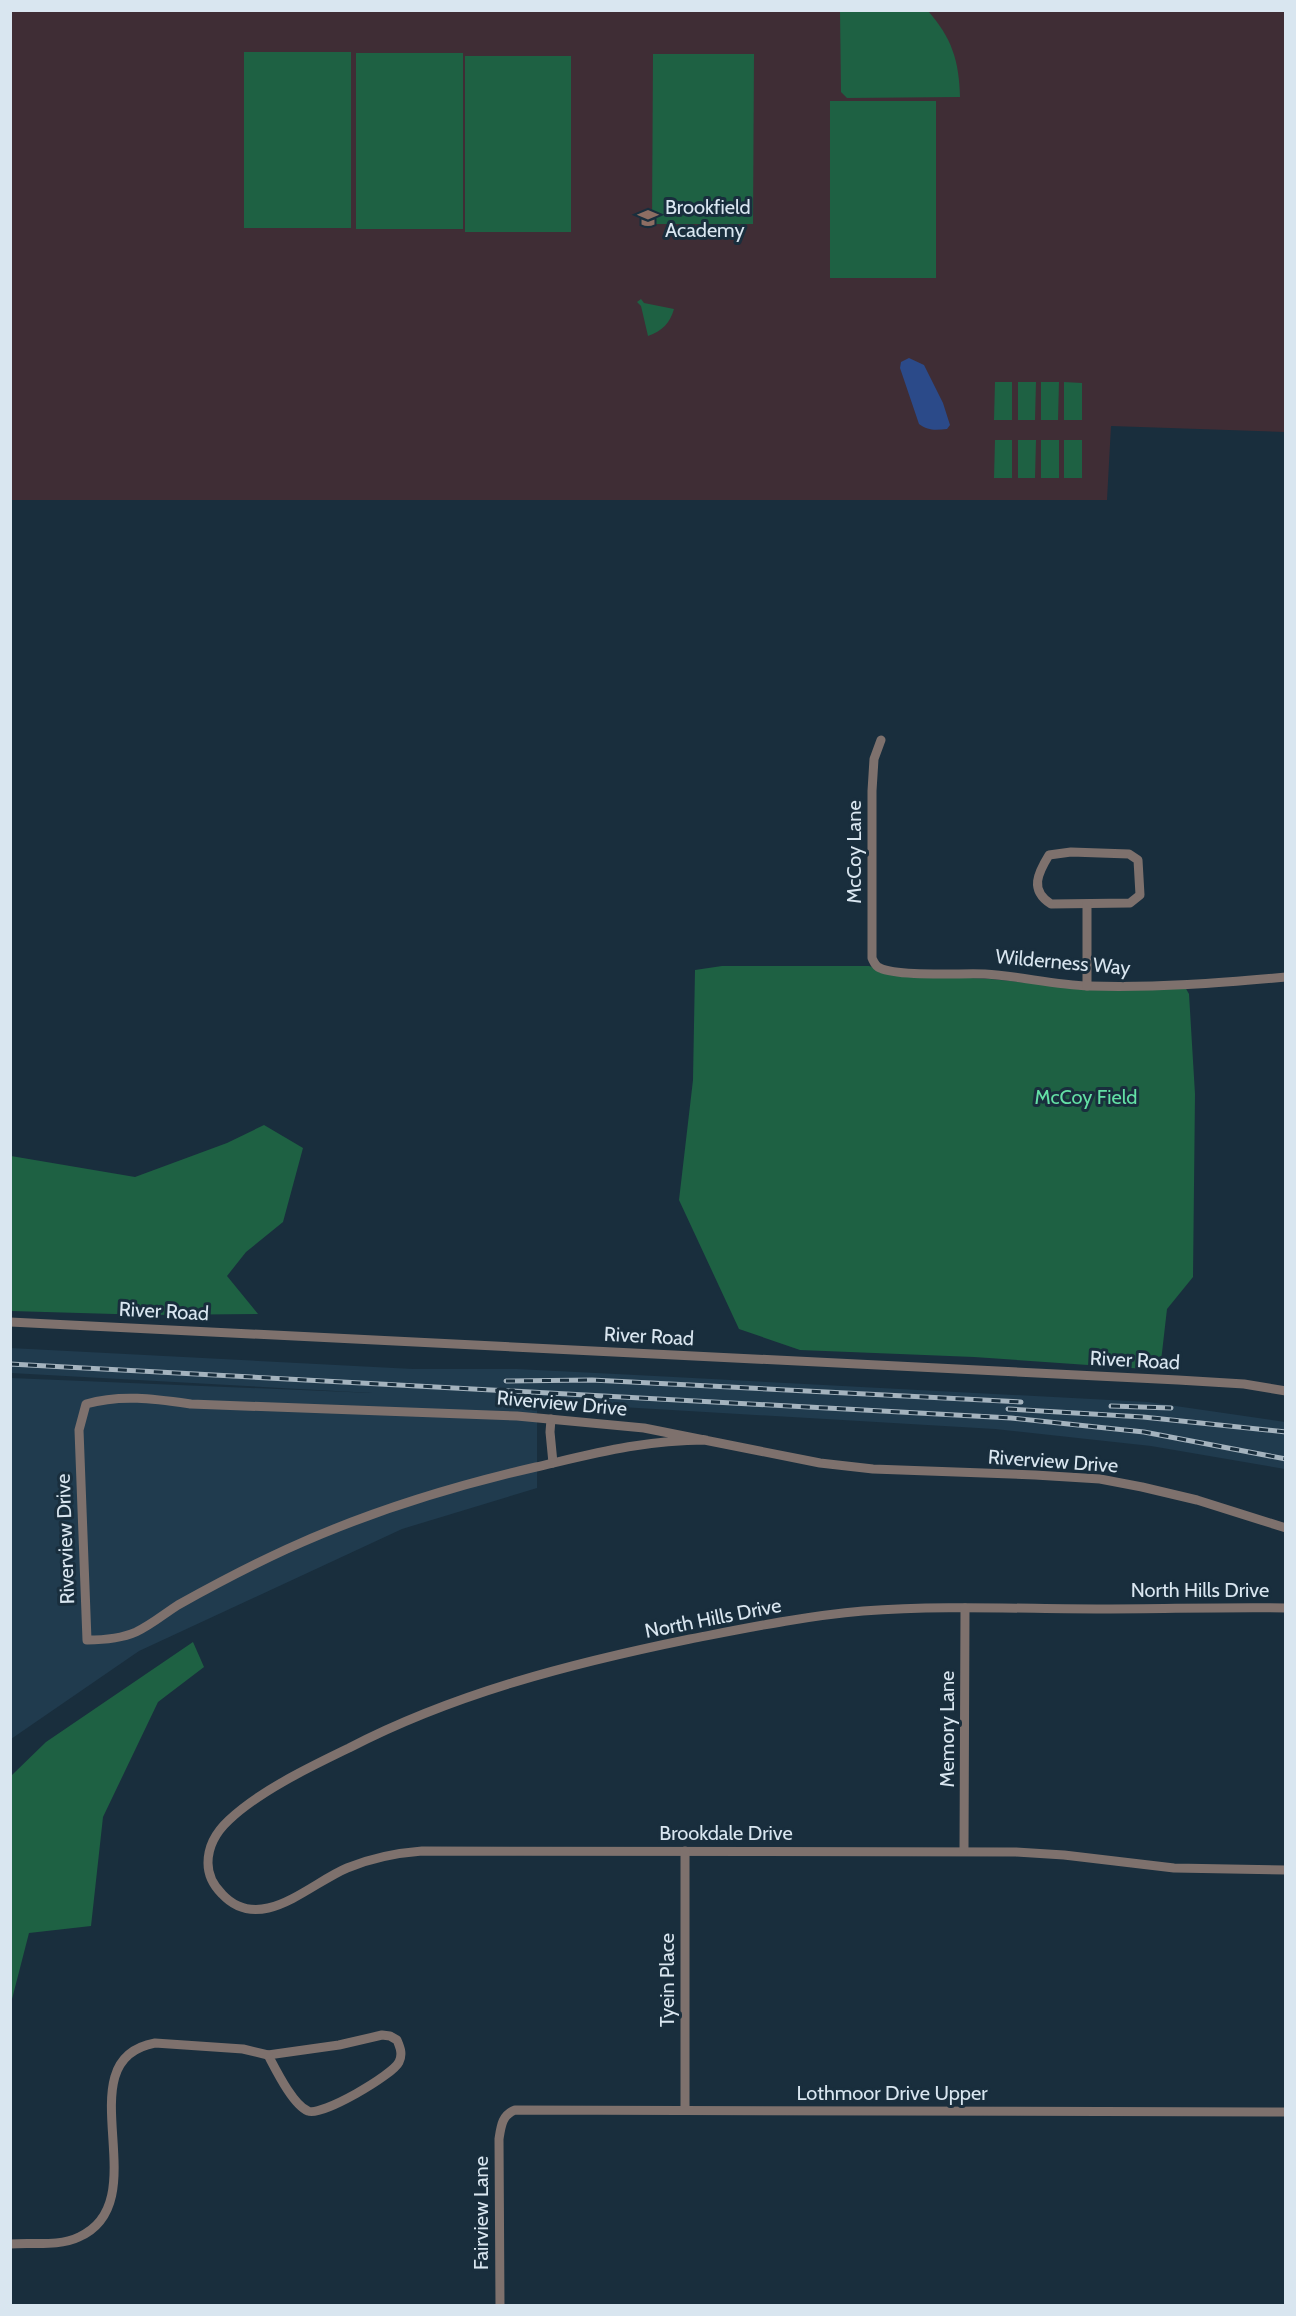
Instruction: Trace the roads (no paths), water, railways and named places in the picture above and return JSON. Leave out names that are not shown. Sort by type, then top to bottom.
[{"type":"street","name":"McCoy Lane","points":[[875,965],[872,958],[872,791],[874,759],[881,740]]},
{"type":"street","points":[[1071,852],[1115,852],[1130,854],[1138,860],[1140,895],[1135,900],[1130,903],[1087,904],[1051,904],[1042,898],[1037,889],[1037,880],[1049,855],[1071,852]]},
{"type":"street","points":[[1087,904],[1087,986]]},
{"type":"street","name":"Wilderness Way","points":[[875,965],[891,971],[987,974],[1087,986],[1137,987],[1286,977]]},
{"type":"street","name":"River Road","points":[[10,1322],[1178,1380],[1244,1384],[1286,1390]]},
{"type":"street","name":"Riverview Drive","points":[[706,1440],[650,1442],[456,1486],[398,1504],[289,1548],[234,1574],[176,1606],[136,1632],[112,1640],[87,1640],[79,1430],[82,1411],[86,1404],[118,1398],[151,1398],[191,1404],[461,1413],[644,1428],[706,1440],[820,1463],[873,1469],[1035,1475],[1117,1482],[1197,1500],[1286,1528]]},
{"type":"street","points":[[551,1419],[553,1463]]},
{"type":"street","name":"North Hills Drive","points":[[208,1859],[214,1836],[233,1816],[275,1788],[388,1728],[522,1680],[637,1650],[777,1622],[860,1612],[965,1608],[1286,1608]]},
{"type":"street","name":"Memory Lane","points":[[964,1851],[965,1608]]},
{"type":"street","name":"Brookdale Drive","points":[[208,1859],[211,1879],[226,1899],[245,1910],[258,1911],[285,1903],[345,1869],[399,1853],[450,1850],[964,1851],[1064,1855],[1174,1868],[1286,1870]]},
{"type":"street","name":"Tyein Place","points":[[685,2110],[686,1851]]},
{"type":"street","points":[[10,2244],[70,2241],[92,2229],[106,2211],[114,2187],[112,2090],[115,2073],[125,2056],[144,2045],[155,2043],[243,2049],[268,2055],[339,2045],[382,2035],[396,2040],[401,2054],[399,2063],[383,2076],[317,2113],[303,2108],[279,2076],[268,2055]]},
{"type":"street","name":"Lothmoor Drive Upper","points":[[503,2120],[507,2113],[528,2109],[1286,2112]]},
{"type":"street","name":"Fairview Lane","points":[[500,2306],[499,2156],[503,2120]]},
{"type":"water","points":[[909,358],[924,365],[943,403],[950,425],[947,429],[929,429],[919,424],[900,368],[901,362]]},
{"type":"railway","points":[[10,1364],[1011,1418],[1144,1432],[1286,1459]]},
{"type":"railway","points":[[506,1381],[592,1380],[1021,1402]]},
{"type":"railway","points":[[1111,1406],[1171,1408]]},
{"type":"railway","points":[[1008,1409],[1143,1417],[1286,1432]]},
{"type":"place","name":"Brookfield Academy","points":[[648,218]]},
{"type":"park label","name":"McCoy Field","points":[[1086,1097]]}]
